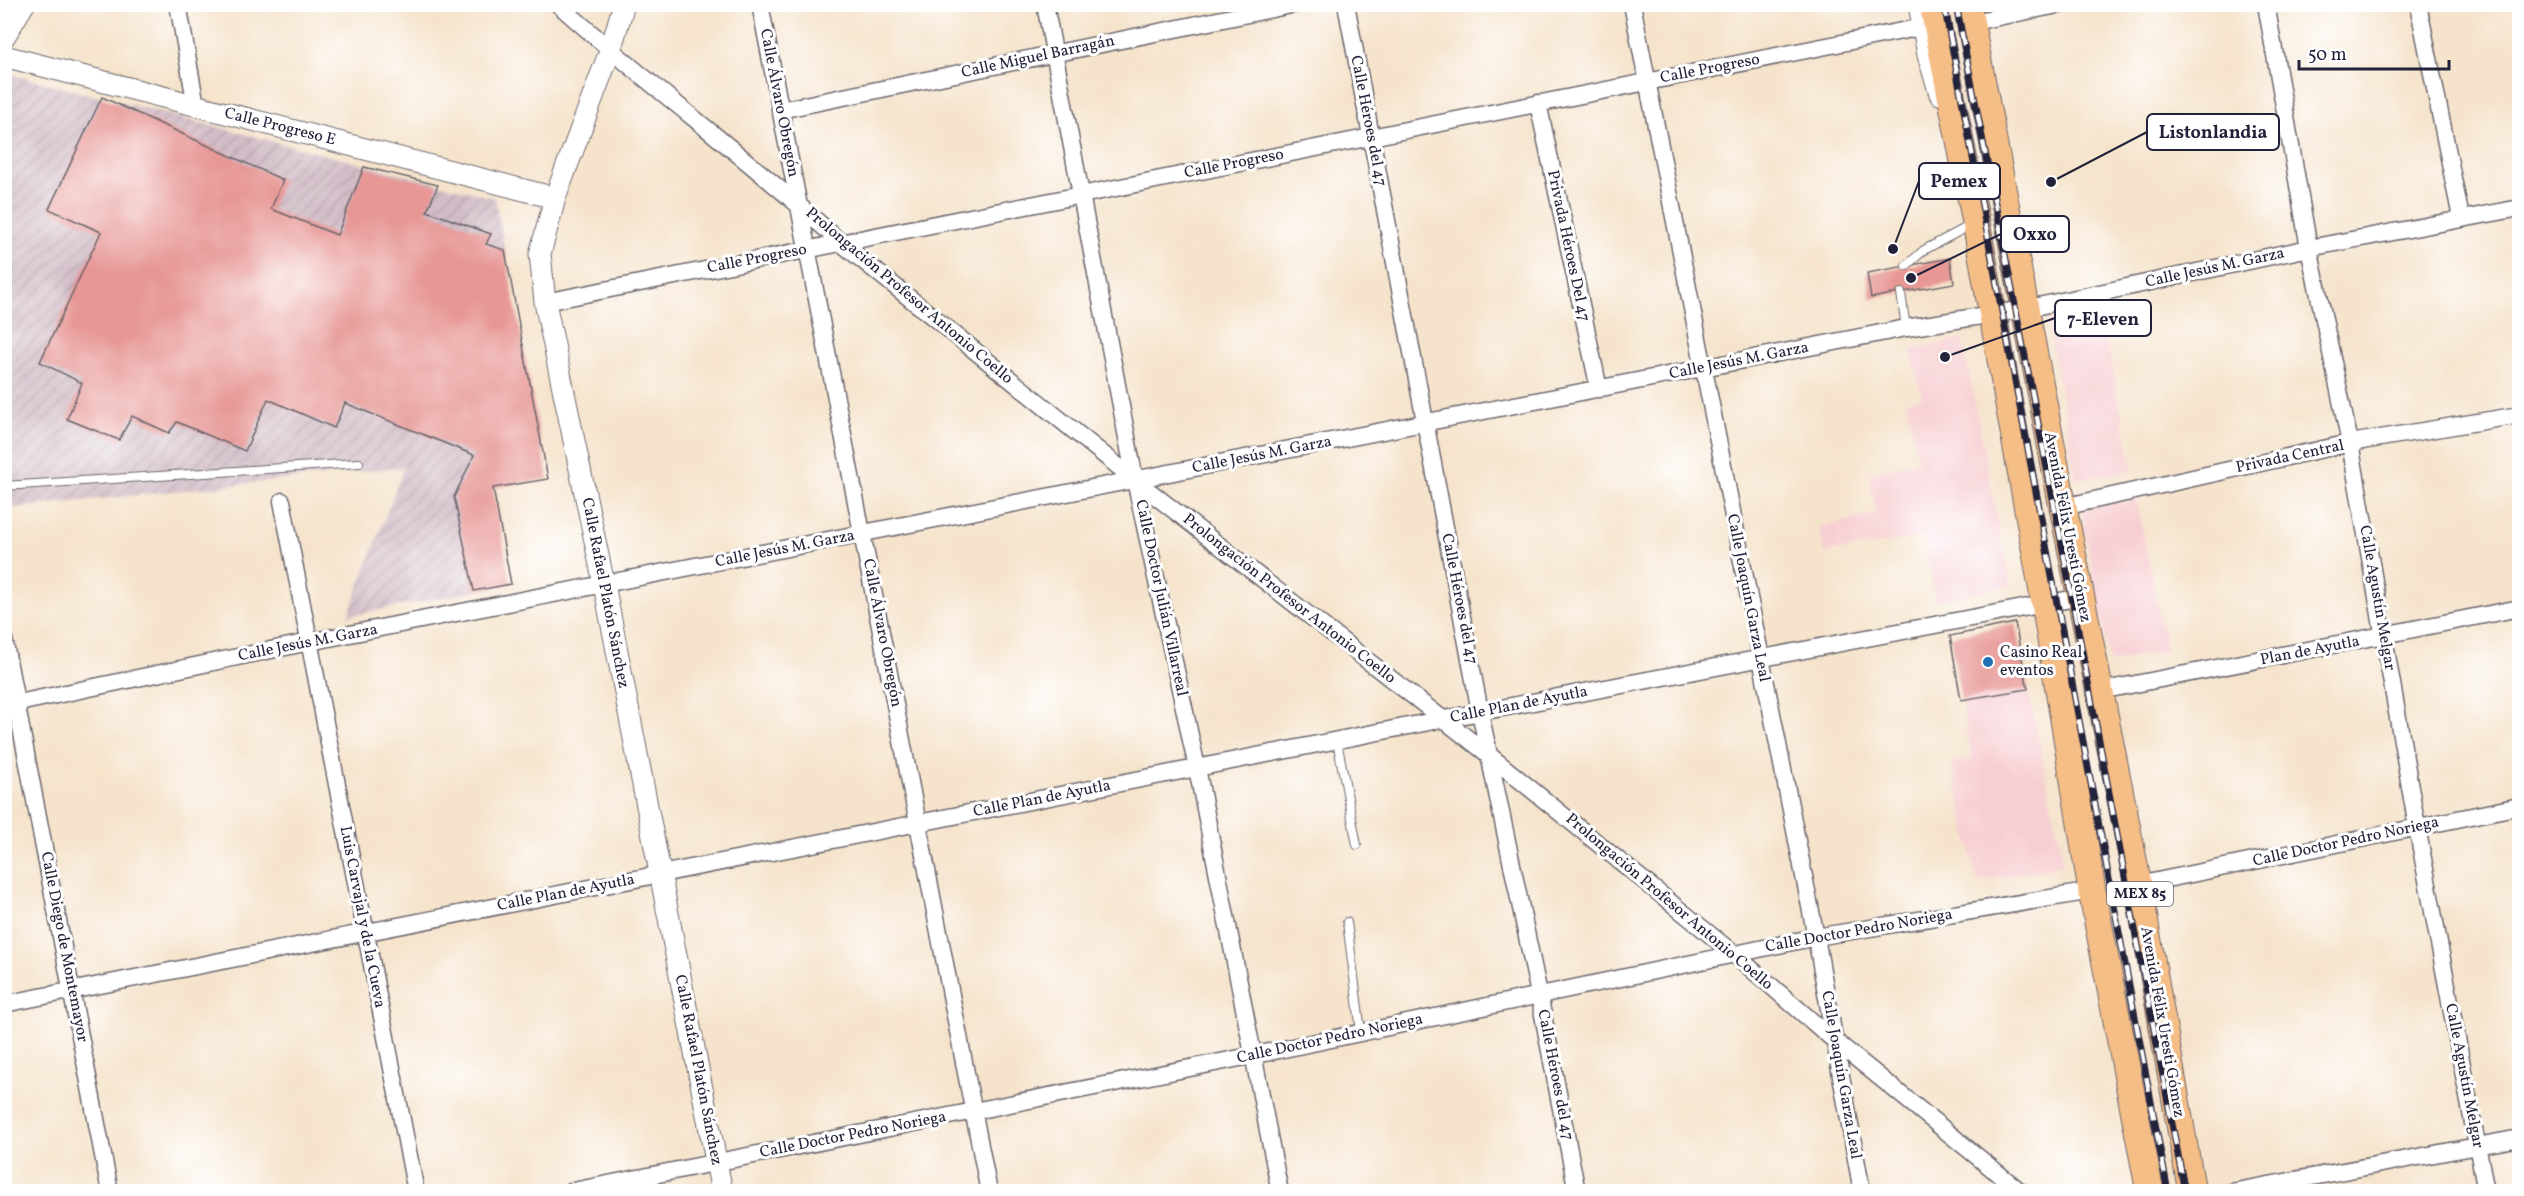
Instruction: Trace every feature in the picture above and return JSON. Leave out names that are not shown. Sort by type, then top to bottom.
[{"type":"main road","name":"Avenida Félix Uresti Gómez","points":[[1976,10],[1981,79],[2138,885],[2192,1191]]},
{"type":"main road","name":"MEX 85","points":[[1928,16],[1949,86],[1976,222],[2045,603],[2092,891],[2151,1191]]},
{"type":"street","points":[[4,37],[24,4]]},
{"type":"street","points":[[178,4],[196,106]]},
{"type":"street","name":"Prolongación Profesor Antonio Coello","points":[[558,4],[610,51],[798,203],[840,242],[1135,480],[1489,754],[1734,954],[1835,1041],[2021,1191]]},
{"type":"street","name":"Calle Rafael Platón Sánchez","points":[[624,4],[610,51],[555,198],[540,254],[545,302],[604,584],[722,1191]]},
{"type":"street","name":"Calle Álvaro Obregón","points":[[760,4],[989,1191]]},
{"type":"street","name":"Calle Doctor Julián Villarreal","points":[[1045,4],[1135,480],[1197,768],[1280,1191]]},
{"type":"street","name":"Calle Miguel Barragán","points":[[780,110],[1296,4]]},
{"type":"street","name":"Calle Héroes del 47","points":[[1346,4],[1480,712],[1539,994],[1577,1191]]},
{"type":"street","name":"Calle Joaquín Garza Leal","points":[[1632,4],[1816,937],[1862,1191]]},
{"type":"street","points":[[1918,4],[1928,16],[1938,89],[1947,113],[1958,131]]},
{"type":"street","points":[[1995,149],[2002,130],[2001,122],[1976,10],[2063,4]]},
{"type":"street","name":"Calle Agustín Melgar","points":[[2266,4],[2309,248],[2350,444],[2417,827],[2486,1191]]},
{"type":"street","points":[[2418,4],[2460,218]]},
{"type":"street","name":"Calle Progreso","points":[[545,302],[1647,82],[1928,16]]},
{"type":"street","name":"Calle Progreso E","points":[[4,56],[555,198]]},
{"type":"street","name":"Privada Héroes Del 47","points":[[1538,103],[1599,388]]},
{"type":"street","name":"Calle Jesús M. Garza","points":[[11,704],[309,642],[1599,388],[1906,328],[2025,309],[2309,248],[2520,208]]},
{"type":"street","name":"Privada Central","points":[[2063,507],[2350,444],[2520,415]]},
{"type":"street","name":"Luis Carvajal y de la Cueva","points":[[282,501],[416,1191]]},
{"type":"street","name":"Calle Plan de Ayutla","points":[[4,1004],[1444,719],[2081,597]]},
{"type":"street","name":"Plan de Ayutla","points":[[2100,691],[2520,608]]},
{"type":"street","name":"Calle Diego de Montemayor","points":[[4,639],[11,704],[72,991],[110,1191]]},
{"type":"street","name":"Calle Doctor Pedro Noriega","points":[[2138,885],[2520,806]]},
{"type":"street","name":"Calle Doctor Pedro Noriega","points":[[568,1191],[1255,1056],[1816,937],[2092,891]]},
{"type":"street","points":[[2231,1191],[2520,1138]]},
{"type":"lane","points":[[1906,266],[1924,249],[1976,222]]},
{"type":"lane","points":[[1900,293],[1906,328]]},
{"type":"lane","points":[[4,486],[359,463]]},
{"type":"lane","points":[[1337,741],[1357,845]]},
{"type":"lane","points":[[1347,922],[1361,1032]]},
{"type":"shaded area","points":[[13,75],[495,198],[548,479],[493,488],[511,584],[348,616],[404,467],[5,509],[4,93]]},
{"type":"shaded area","points":[[2100,307],[2133,470],[2076,480],[2047,319]]},
{"type":"shaded area","points":[[1962,339],[2011,586],[1935,601],[1924,536],[1824,553],[1819,527],[1876,514],[1869,474],[1918,461],[1906,401],[1922,397],[1911,350]]},
{"type":"shaded area","points":[[2136,499],[2167,651],[2110,663],[2081,510]]},
{"type":"shaded area","points":[[2028,689],[2064,865],[1977,882],[1952,763],[1972,758],[1961,700]]},
{"type":"building","points":[[102,97],[283,180],[271,209],[337,235],[364,167],[438,185],[427,211],[491,234],[486,244],[505,250],[548,479],[493,488],[511,584],[474,591],[454,497],[474,455],[345,403],[334,428],[268,399],[245,451],[177,422],[169,433],[132,416],[119,440],[67,419],[82,383],[40,362],[101,232],[49,209]]},
{"type":"building","points":[[1950,258],[1954,283],[1871,298],[1867,273]]},
{"type":"building","name":"Casino Real eventos","points":[[2015,623],[2028,689],[1961,700],[1950,636]]},
{"type":"railway","points":[[1944,4],[2168,1192]]},
{"type":"railway","points":[[1956,4],[2185,1192]]},
{"type":"place","name":"Listonlandia","points":[[2051,182]]},
{"type":"place","name":"Pemex","points":[[1893,249]]},
{"type":"place","name":"Oxxo","points":[[1911,278]]},
{"type":"place","name":"7-Eleven","points":[[1945,357]]},
{"type":"place","name":"Casino Real eventos","points":[[1988,662]]}]
